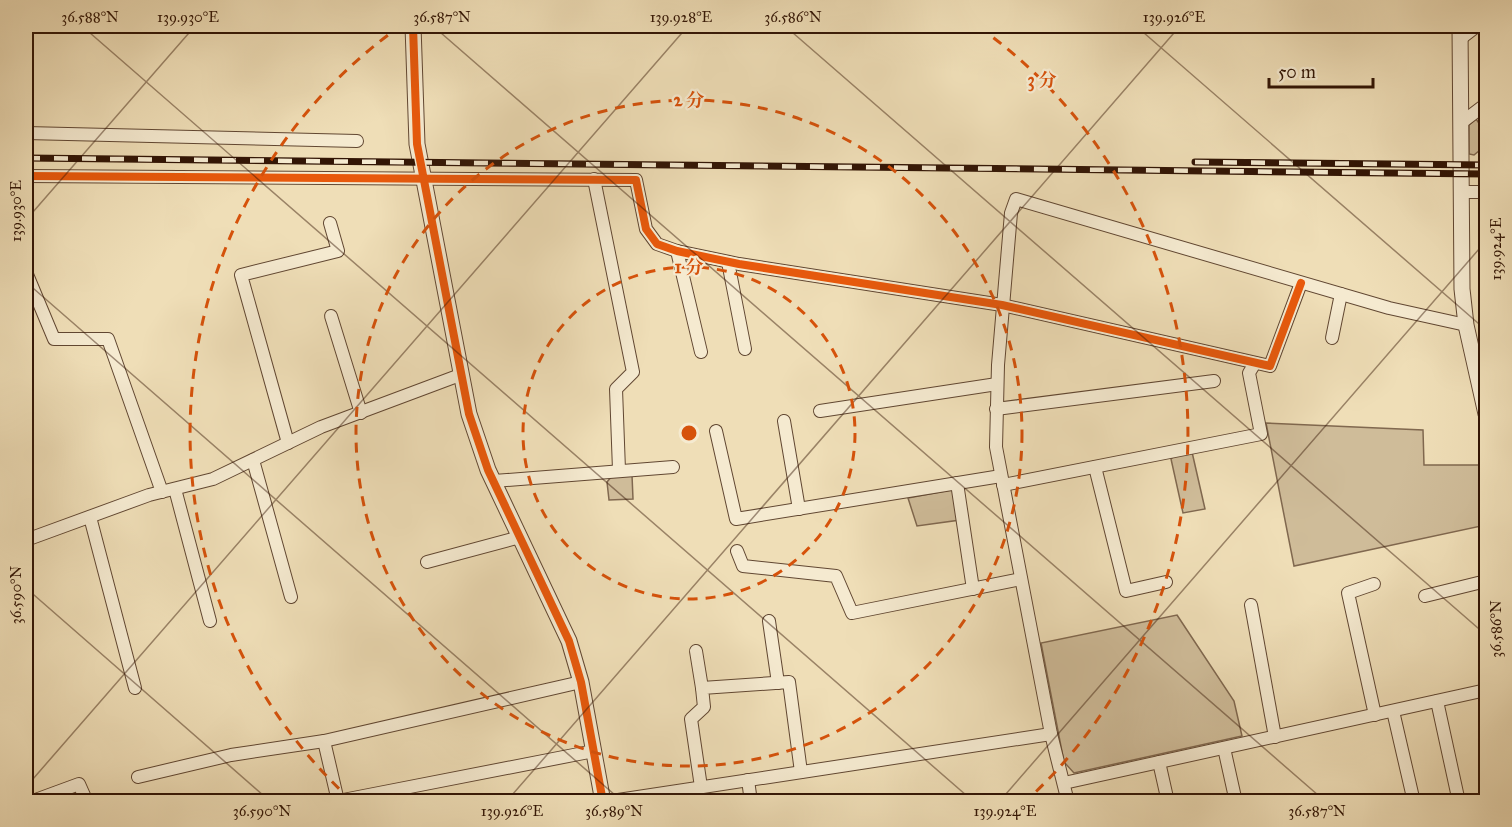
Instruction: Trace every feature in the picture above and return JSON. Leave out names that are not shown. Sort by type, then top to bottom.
[{"type":"street","points":[[413,26],[417,144],[469,414],[494,481],[569,641],[581,682],[604,801],[1051,734]]},
{"type":"street","points":[[1477,26],[1460,32],[1461,289],[1466,325],[1486,414]]},
{"type":"street","points":[[1461,123],[1486,104]]},
{"type":"street","points":[[26,133],[357,141]]},
{"type":"street","points":[[26,176],[636,180],[646,229],[657,244],[677,251],[728,262],[1002,306],[1270,366],[1301,283]]},
{"type":"street","points":[[594,179],[633,372],[616,389],[619,470]]},
{"type":"street","points":[[1461,192],[1486,192]]},
{"type":"street","points":[[1068,801],[1051,734],[996,447],[1002,306],[1011,213],[1016,199],[1389,308],[1466,325]]},
{"type":"street","points":[[288,443],[242,275],[338,250],[330,222]]},
{"type":"street","points":[[677,251],[701,352]]},
{"type":"street","points":[[728,262],[745,349]]},
{"type":"street","points":[[26,272],[54,339],[108,339],[169,490],[210,621]]},
{"type":"street","points":[[1332,338],[1341,294]]},
{"type":"street","points":[[331,316],[361,413]]},
{"type":"street","points":[[716,431],[736,519],[957,483],[1002,481],[1095,467],[1261,434],[1250,373],[1255,363]]},
{"type":"street","points":[[26,511],[26,540],[169,490],[213,479],[288,443],[460,375]]},
{"type":"street","points":[[996,409],[1214,381]]},
{"type":"street","points":[[820,411],[998,384]]},
{"type":"street","points":[[784,421],[799,509]]},
{"type":"street","points":[[253,460],[291,597]]},
{"type":"street","points":[[494,481],[673,467]]},
{"type":"street","points":[[1095,467],[1126,591],[1166,582]]},
{"type":"street","points":[[957,483],[973,589]]},
{"type":"street","points":[[90,517],[135,688]]},
{"type":"street","points":[[427,562],[520,537]]},
{"type":"street","points":[[737,551],[743,566],[836,576],[852,613],[1022,579]]},
{"type":"street","points":[[1425,596],[1486,581]]},
{"type":"street","points":[[1374,584],[1348,593],[1375,715]]},
{"type":"street","points":[[1251,605],[1275,737]]},
{"type":"street","points":[[769,621],[778,683]]},
{"type":"street","points":[[696,651],[704,707],[691,719],[701,787]]},
{"type":"street","points":[[138,777],[231,755],[324,741],[581,682]]},
{"type":"street","points":[[702,688],[789,682],[801,772]]},
{"type":"street","points":[[1064,783],[1486,690]]},
{"type":"street","points":[[1437,701],[1459,801]]},
{"type":"street","points":[[1394,711],[1414,801]]},
{"type":"street","points":[[324,741],[338,801],[594,751]]},
{"type":"street","points":[[1224,748],[1236,801]]},
{"type":"street","points":[[1159,762],[1168,801]]},
{"type":"street","points":[[748,780],[751,801]]},
{"type":"street","points":[[30,801],[79,784],[87,801]]},
{"type":"shaded area","points":[[1476,119],[1486,133],[1486,145],[1474,155],[1469,154],[1469,125]]},
{"type":"shaded area","points":[[1266,423],[1423,430],[1424,465],[1486,465],[1486,525],[1294,566]]},
{"type":"shaded area","points":[[1192,452],[1205,509],[1183,513],[1171,459],[1175,455]]},
{"type":"shaded area","points":[[632,475],[633,499],[609,500],[607,482],[612,476]]},
{"type":"shaded area","points":[[956,489],[960,520],[917,526],[908,498]]},
{"type":"shaded area","points":[[1177,615],[1234,701],[1242,736],[1074,773],[1064,762],[1041,643]]},
{"type":"railway","points":[[26,158],[1486,174]]},
{"type":"railway","points":[[1195,162],[1486,165]]},
{"type":"cycle path","points":[[413,26],[417,144],[469,414],[488,470],[569,641],[581,682],[603,802]]},
{"type":"cycle path","points":[[26,176],[636,180],[646,229],[657,244],[677,251],[739,264],[1002,305],[1270,366],[1301,283]]}]
